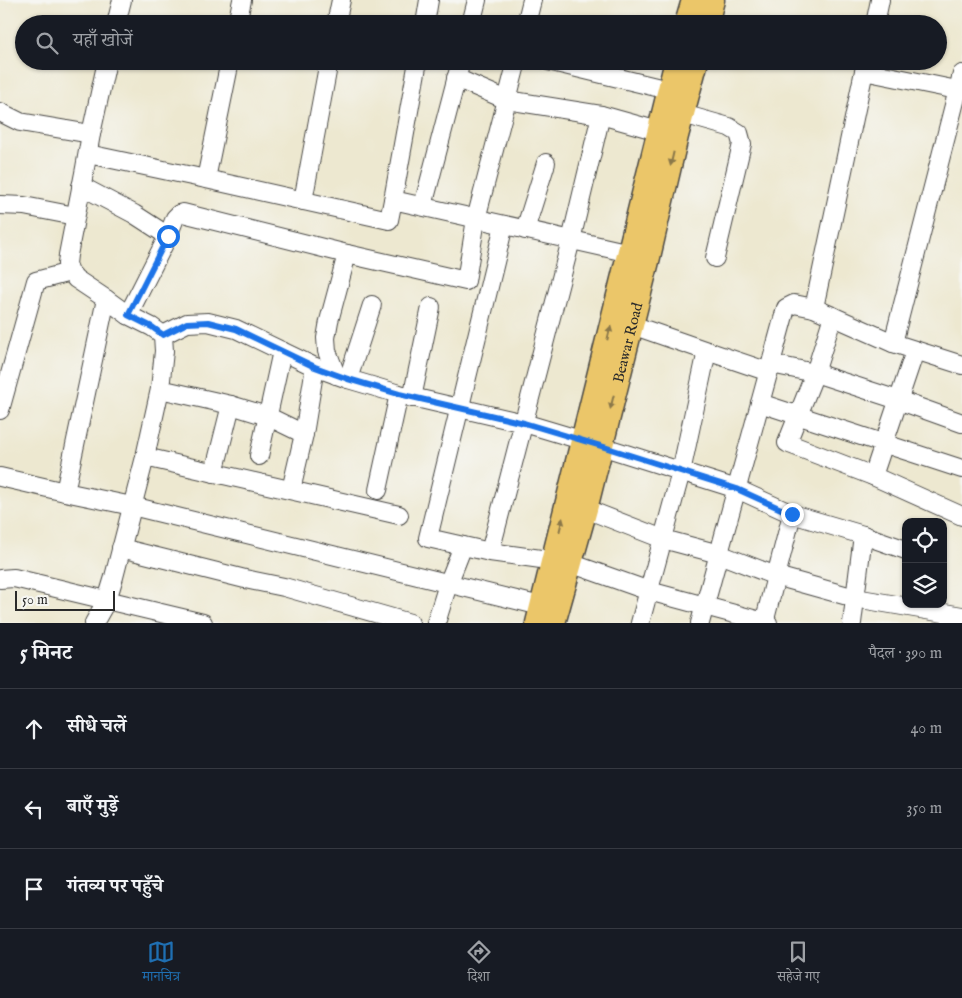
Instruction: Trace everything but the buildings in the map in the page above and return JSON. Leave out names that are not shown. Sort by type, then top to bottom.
[{"type":"main road","points":[[689,15],[693,0]]},
{"type":"main road","points":[[709,15],[713,0]]},
{"type":"main road","name":"Beawar Road","points":[[677,70],[680,100]]},
{"type":"main road","name":"Beawar Road","points":[[548,616],[668,133],[693,70]]},
{"type":"main road","name":"Beawar Road","points":[[561,562],[586,509],[592,443],[632,325],[639,255]]},
{"type":"street","points":[[118,15],[122,0]]},
{"type":"street","points":[[239,15],[242,0]]},
{"type":"street","points":[[338,15],[341,0]]},
{"type":"street","points":[[426,15],[429,0]]},
{"type":"street","points":[[473,15],[477,0]]},
{"type":"street","points":[[528,15],[532,0]]},
{"type":"street","points":[[876,15],[880,0]]},
{"type":"street","points":[[106,70],[91,134],[67,264],[70,272],[76,279],[128,315],[163,335]]},
{"type":"street","points":[[206,179],[228,70]]},
{"type":"street","points":[[302,201],[327,70]]},
{"type":"street","points":[[88,154],[389,220],[416,70]]},
{"type":"street","points":[[423,206],[458,70]]},
{"type":"street","points":[[128,315],[178,214],[466,281],[476,218],[515,70]]},
{"type":"street","points":[[578,70],[680,100],[739,133],[742,144],[715,258]]},
{"type":"street","points":[[814,308],[864,70]]},
{"type":"street","points":[[889,70],[960,82],[893,343]]},
{"type":"street","points":[[456,78],[507,100],[601,115],[668,133]]},
{"type":"street","points":[[3,113],[20,122],[91,134]]},
{"type":"street","points":[[490,552],[572,240],[601,115]]},
{"type":"street","points":[[525,230],[546,163]]},
{"type":"street","points":[[81,186],[134,214],[171,228]]},
{"type":"street","points":[[394,200],[639,255]]},
{"type":"street","points":[[0,205],[24,206],[75,216]]},
{"type":"street","points":[[504,225],[428,538],[490,552],[561,562],[649,591],[702,615],[765,623],[792,514]]},
{"type":"street","points":[[330,373],[326,338],[347,254]]},
{"type":"street","points":[[0,410],[7,356],[36,281],[70,272]]},
{"type":"street","points":[[65,492],[106,298]]},
{"type":"street","points":[[702,615],[786,308],[794,304],[814,308],[893,343],[962,365]]},
{"type":"street","points":[[291,490],[304,434],[330,373],[372,305]]},
{"type":"street","points":[[378,490],[431,307]]},
{"type":"street","points":[[833,316],[815,373],[787,443],[873,476],[962,516]]},
{"type":"street","points":[[163,335],[187,323],[208,322],[236,329],[330,373],[405,396],[524,423],[592,443],[737,489],[792,514],[902,549]]},
{"type":"street","points":[[632,325],[707,352],[770,368],[815,373],[962,423]]},
{"type":"street","points":[[94,623],[107,600],[145,457],[160,389],[164,360],[163,335]]},
{"type":"street","points":[[259,456],[282,351]]},
{"type":"street","points":[[873,476],[915,351]]},
{"type":"street","points":[[640,623],[681,472],[707,352]]},
{"type":"street","points":[[160,389],[231,405],[267,416],[304,434]]},
{"type":"street","points":[[760,403],[962,468]]},
{"type":"street","points":[[214,473],[231,405]]},
{"type":"street","points":[[145,457],[399,515]]},
{"type":"street","points":[[0,476],[132,506],[448,584],[548,616]]},
{"type":"street","points":[[586,509],[663,540],[719,554],[776,576],[855,598],[962,616]]},
{"type":"street","points":[[852,623],[863,535]]},
{"type":"street","points":[[436,623],[448,584],[463,546]]},
{"type":"street","points":[[121,548],[284,587],[410,623]]},
{"type":"street","points":[[0,580],[14,578],[203,623]]},
{"type":"route","points":[[168,236],[128,315],[163,335],[187,323],[208,322],[236,329],[315,367],[348,379],[399,394],[524,423],[601,446],[737,489],[792,514]]}]
